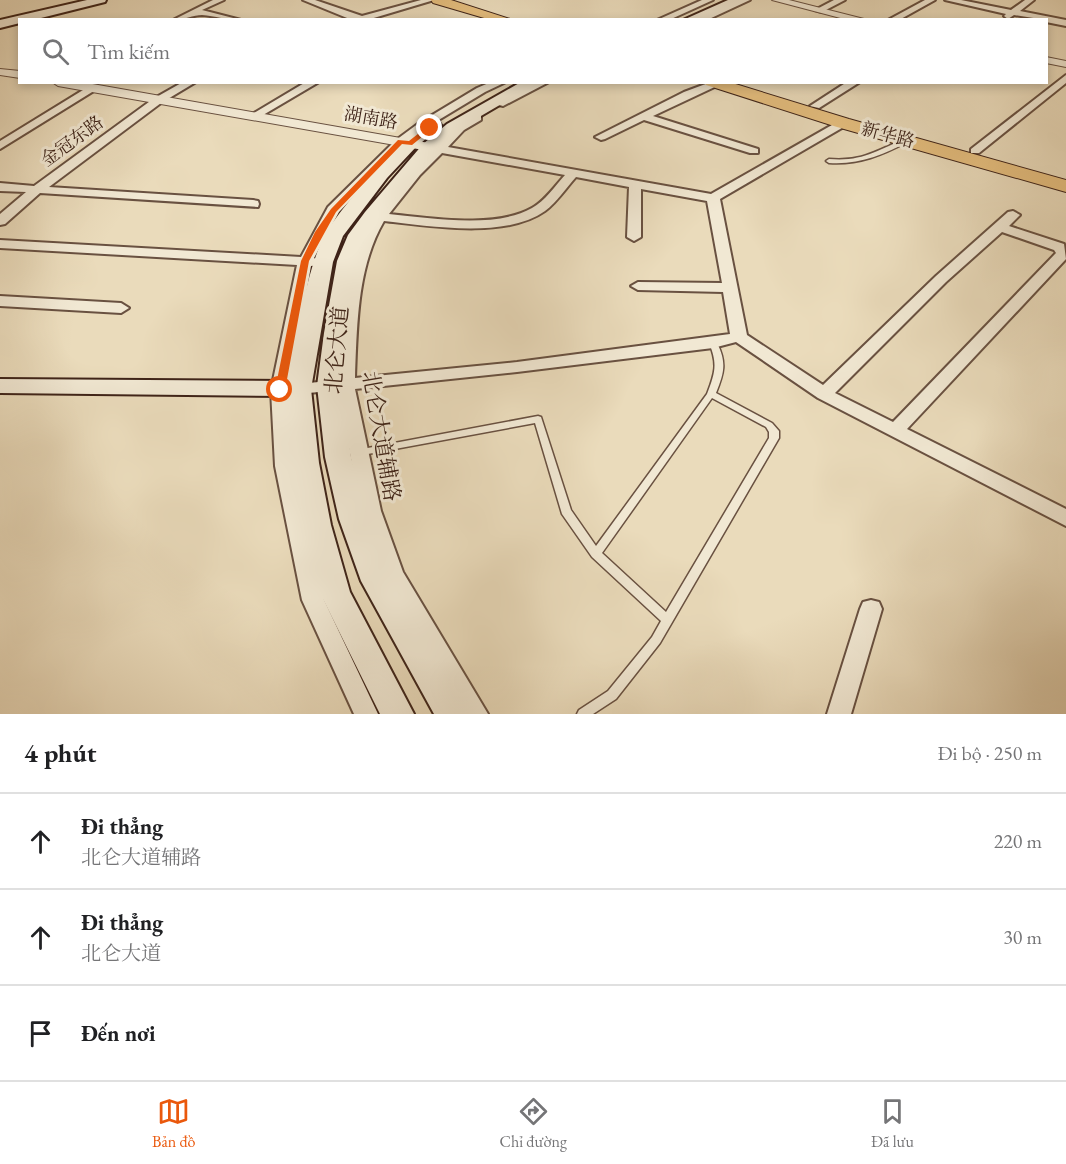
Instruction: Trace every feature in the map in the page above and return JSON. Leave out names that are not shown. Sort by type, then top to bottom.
[{"type":"main road","points":[[31,18],[100,0]]},
{"type":"main road","points":[[42,18],[116,0]]},
{"type":"main road","points":[[429,0],[485,18]]},
{"type":"main road","points":[[429,0],[499,18]]},
{"type":"main road","points":[[676,18],[718,0]]},
{"type":"main road","points":[[693,18],[738,0]]},
{"type":"main road","points":[[0,26],[18,21]]},
{"type":"main road","points":[[0,26],[18,23]]},
{"type":"main road","name":"北仑大道","points":[[397,714],[336,593],[317,525],[290,389],[314,262],[405,143],[490,92],[510,84]]},
{"type":"main road","name":"北仑大道","points":[[452,714],[376,580],[353,519],[348,455],[338,385],[347,261],[357,235],[376,217],[452,127],[529,84]]},
{"type":"main road","name":"新华路","points":[[722,84],[843,123],[1066,186]]},
{"type":"main road","name":"新华路","points":[[723,84],[815,106],[1066,177]]},
{"type":"main road","points":[[0,386],[290,389]]},
{"type":"street","points":[[199,12],[196,9],[220,0]]},
{"type":"street","points":[[307,0],[355,18]]},
{"type":"street","points":[[362,18],[429,0]]},
{"type":"street","points":[[666,18],[709,0]]},
{"type":"street","points":[[704,18],[747,0]]},
{"type":"street","points":[[777,0],[854,18]]},
{"type":"street","points":[[819,10],[841,0]]},
{"type":"street","points":[[896,18],[931,0]]},
{"type":"street","points":[[949,0],[1042,18]]},
{"type":"street","points":[[1005,18],[1030,0]]},
{"type":"street","points":[[182,18],[199,12],[228,18]]},
{"type":"street","points":[[1048,19],[1066,23]]},
{"type":"street","points":[[1048,60],[1066,64]]},
{"type":"street","points":[[0,72],[18,75]]},
{"type":"street","points":[[975,151],[1066,78]]},
{"type":"street","name":"湖南路","points":[[71,84],[713,198]]},
{"type":"street","name":"金冠东路","points":[[0,221],[36,190],[157,101],[187,84]]},
{"type":"street","points":[[254,116],[310,84]]},
{"type":"street","points":[[405,143],[423,125],[496,84]]},
{"type":"street","points":[[434,148],[460,128],[510,98],[540,84]]},
{"type":"street","points":[[601,137],[688,94],[716,84]]},
{"type":"street","points":[[815,106],[852,84]]},
{"type":"street","points":[[0,146],[91,87]]},
{"type":"street","points":[[643,116],[754,151]]},
{"type":"street","points":[[843,123],[713,198],[739,337],[824,394],[1066,518]]},
{"type":"street","points":[[376,217],[477,223],[508,220],[536,211],[573,173]]},
{"type":"street","points":[[634,237],[635,184]]},
{"type":"street","points":[[0,187],[253,204]]},
{"type":"street","points":[[824,394],[942,279],[1013,215]]},
{"type":"street","points":[[895,431],[1063,254],[1059,247],[1000,227]]},
{"type":"street","points":[[0,244],[314,262]]},
{"type":"street","points":[[638,286],[730,288]]},
{"type":"street","points":[[0,301],[121,308]]},
{"type":"street","points":[[366,714],[313,600],[285,466],[290,389],[712,343],[739,337]]},
{"type":"street","name":"北仑大道辅路","points":[[348,455],[393,574],[476,714]]},
{"type":"street","points":[[839,714],[871,609]]},
{"type":"lane","points":[[829,161],[853,162],[868,158],[907,140]]},
{"type":"lane","points":[[596,554],[711,394],[720,366],[720,356],[712,343]]},
{"type":"lane","points":[[583,714],[612,695],[668,621],[774,438],[774,431],[769,426],[711,394]]},
{"type":"lane","points":[[348,455],[538,419],[566,511],[596,554],[668,621]]},
{"type":"route","points":[[280,390],[305,261],[319,232],[333,210],[400,142],[410,144],[430,128]]}]
